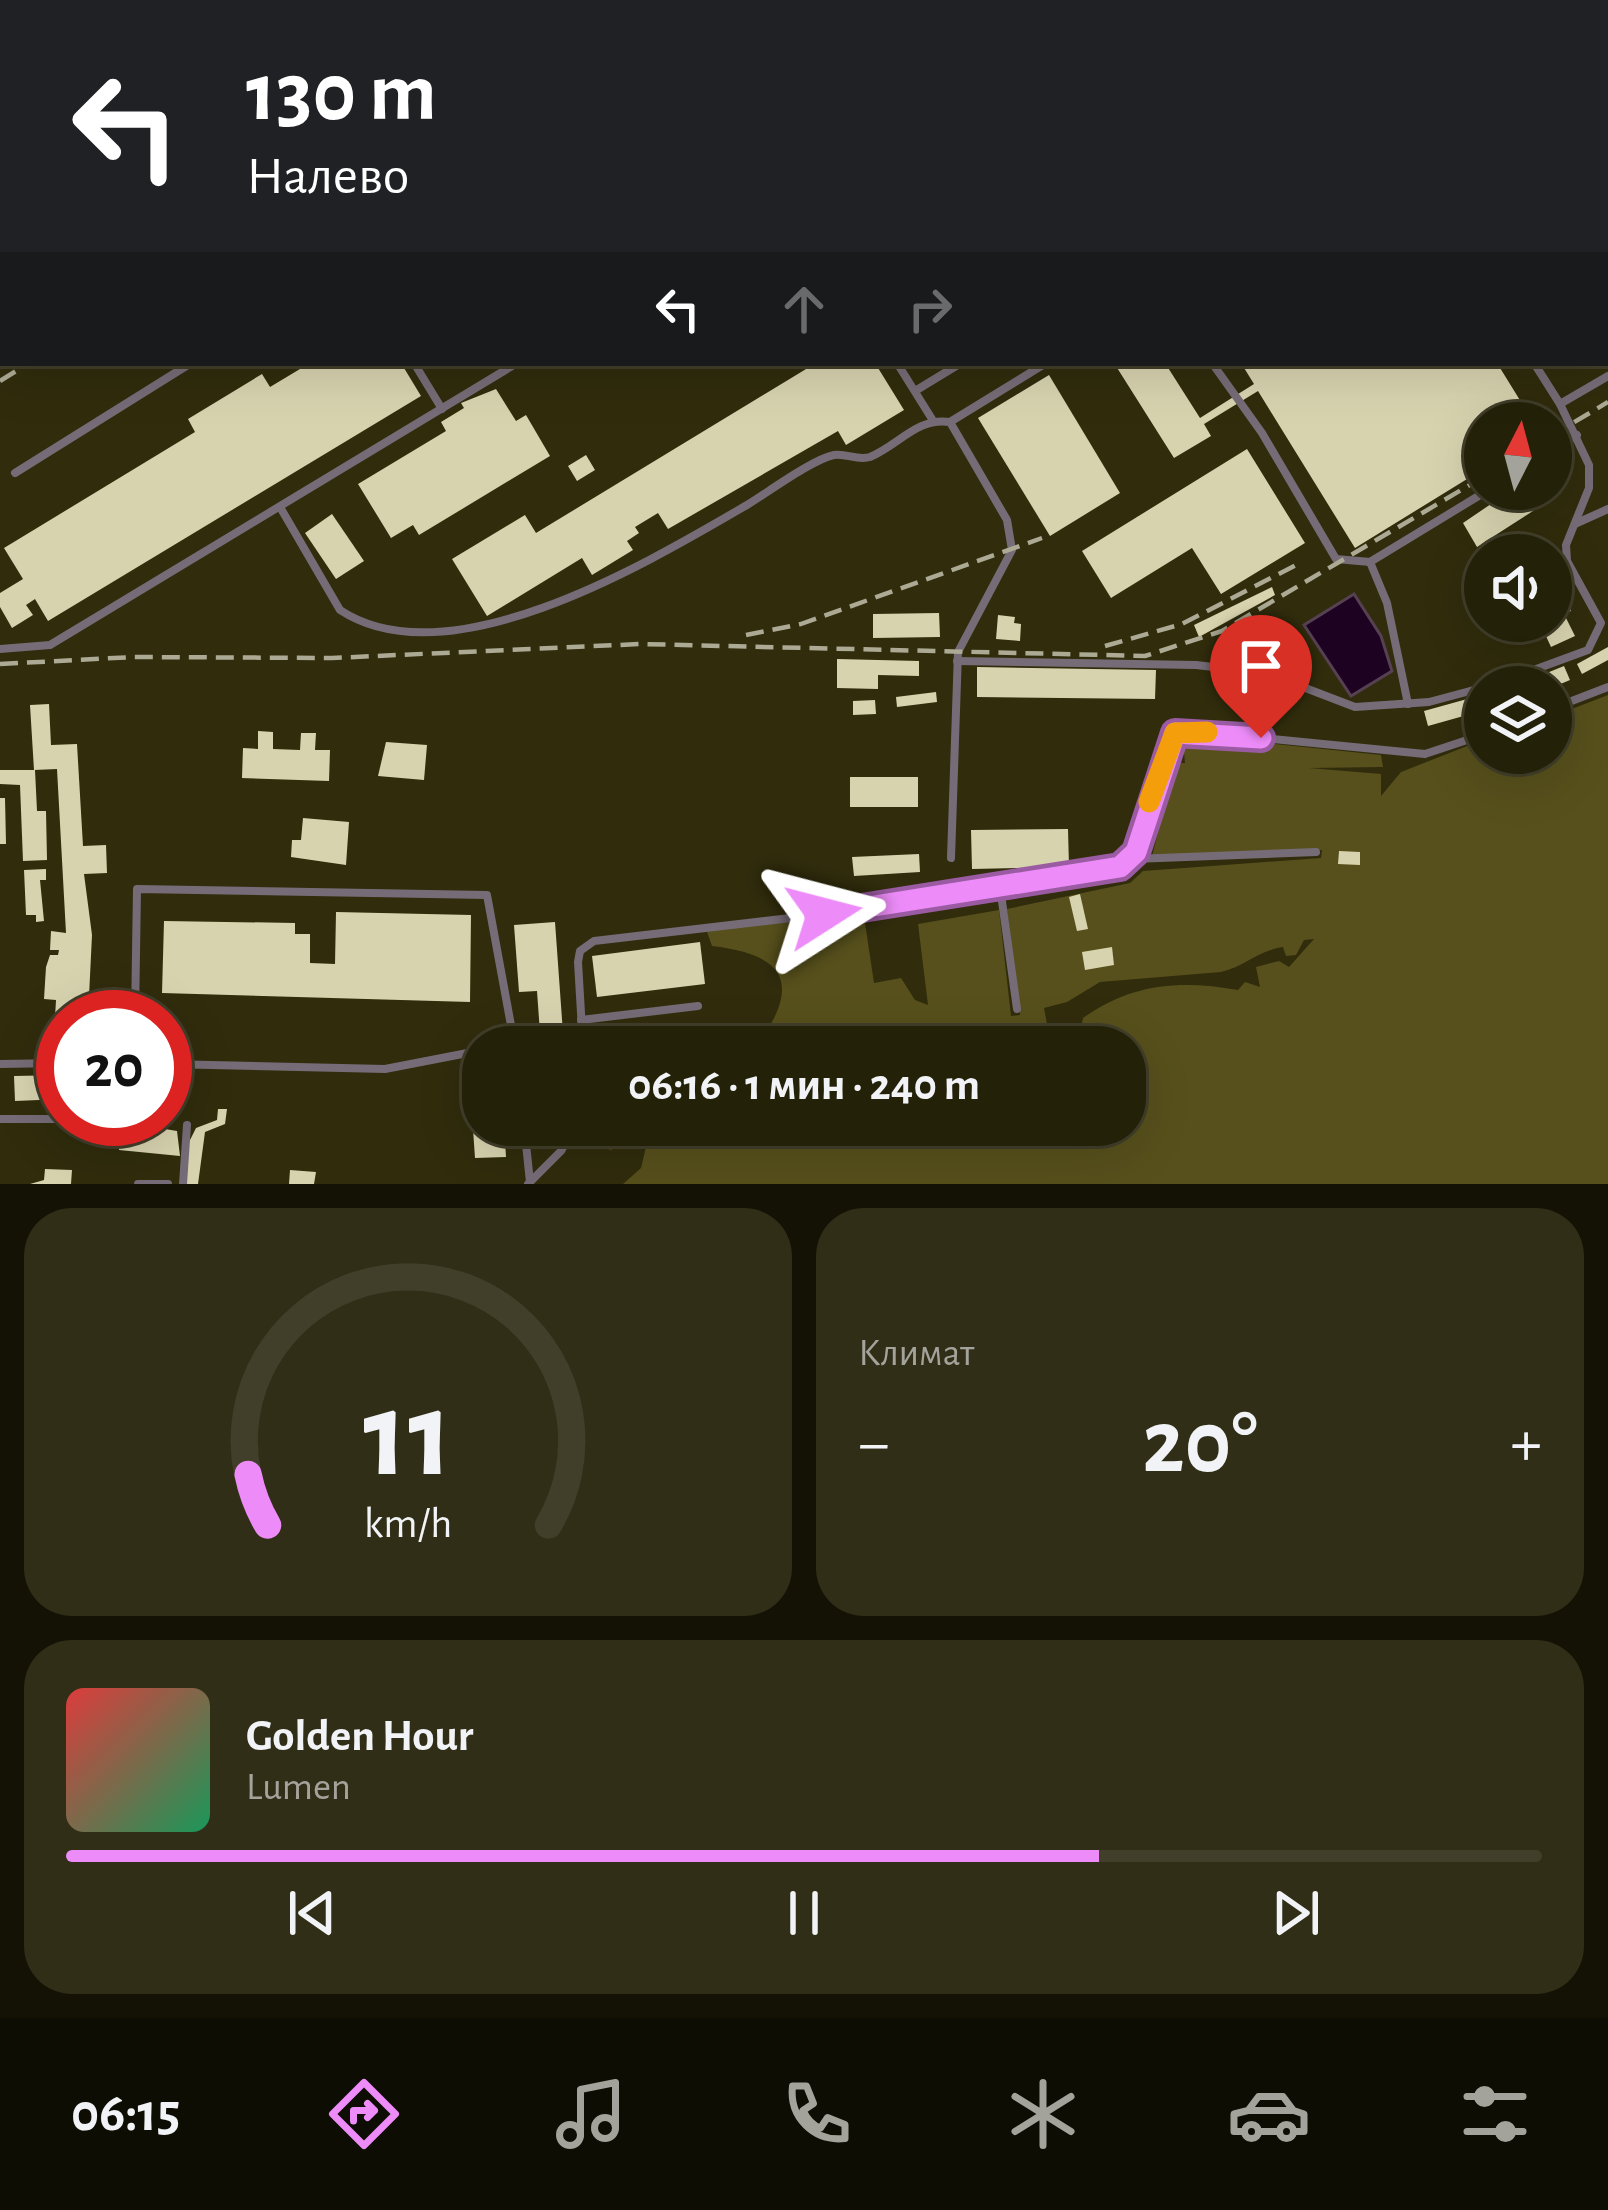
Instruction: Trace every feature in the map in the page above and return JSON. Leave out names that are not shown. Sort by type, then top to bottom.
[{"type":"lane","points":[[15,473],[186,366]]},
{"type":"lane","points":[[416,366],[442,409]]},
{"type":"lane","points":[[0,650],[50,645],[512,366]]},
{"type":"lane","points":[[899,366],[932,419]]},
{"type":"lane","points":[[915,392],[957,366]]},
{"type":"lane","points":[[280,507],[340,610],[356,621],[448,634],[523,616],[664,554],[832,455],[866,459],[932,419],[950,422],[1041,366]]},
{"type":"lane","points":[[1214,366],[1262,433],[1336,559],[1370,562],[1464,505]]},
{"type":"lane","points":[[1536,366],[1559,402]]},
{"type":"lane","points":[[1563,402],[1608,376]]},
{"type":"lane","points":[[950,422],[1007,520],[1012,550],[958,662],[951,858]]},
{"type":"lane","points":[[1544,666],[1588,650],[1601,622],[1567,561],[1566,545],[1589,488],[1589,465],[1572,426]]},
{"type":"lane","points":[[1572,438],[1577,435]]},
{"type":"lane","points":[[1576,524],[1608,509]]},
{"type":"lane","points":[[1370,562],[1387,603],[1408,704]]},
{"type":"lane","points":[[958,662],[1196,665],[1266,673],[1355,707],[1408,704],[1464,692]]},
{"type":"lane","points":[[1572,701],[1608,687]]},
{"type":"lane","points":[[1132,859],[1180,730],[1425,754],[1464,741]]},
{"type":"lane","points":[[581,1026],[580,950],[593,940],[1108,871],[1132,859],[1316,852]]},
{"type":"lane","points":[[1000,887],[1017,1009]]},
{"type":"lane","points":[[135,990],[136,889],[487,895],[512,1026]]},
{"type":"lane","points":[[580,1020],[698,1006]]},
{"type":"lane","points":[[192,1065],[385,1069],[462,1053]]},
{"type":"lane","points":[[0,1064],[36,1063]]},
{"type":"lane","points":[[0,1119],[36,1119]]},
{"type":"lane","points":[[183,1184],[186,1146]]},
{"type":"lane","points":[[526,1146],[529,1183]]},
{"type":"lane","points":[[529,1183],[563,1146]]},
{"type":"lane","points":[[138,1184],[168,1184]]},
{"type":"shaded area","points":[[1354,594],[1381,636],[1392,671],[1351,696],[1304,625]]},
{"type":"shaded area","points":[[1608,695],[1608,1184],[623,1184],[641,1168],[644,1146],[1146,1146],[1146,1026],[1081,1026],[1083,1018],[1120,997],[1158,987],[1238,990],[1245,982],[1260,987],[1256,967],[1279,961],[1289,967],[1314,939],[1304,940],[1296,955],[1286,956],[1283,947],[1274,949],[1221,972],[1100,982],[1067,1002],[1044,1008],[1047,1024],[1040,1026],[770,1026],[779,1007],[780,977],[758,957],[712,946],[707,932],[719,926],[819,918],[833,925],[865,923],[874,983],[901,978],[915,1000],[928,1005],[918,924],[999,910],[1011,1016],[1020,1015],[1007,909],[1130,883],[1143,871],[1321,858],[1322,850],[1152,856],[1176,763],[1185,763],[1183,741],[1206,737],[1381,755],[1383,767],[1309,768],[1381,774],[1381,796],[1401,772],[1464,747],[1464,774],[1572,774],[1572,709]]},
{"type":"building","points":[[305,366],[403,366],[421,396],[48,621],[35,599],[26,605],[33,615],[12,628],[0,607],[0,593],[23,579],[4,548],[195,432],[188,419],[262,374],[270,387]]},
{"type":"building","points":[[811,366],[877,366],[904,410],[846,445],[838,431],[668,529],[658,513],[635,527],[639,533],[627,541],[633,550],[592,575],[582,558],[487,616],[452,559],[525,515],[536,533]]},
{"type":"building","points":[[1116,366],[1167,366],[1200,418],[1254,384],[1243,366],[1499,366],[1521,402],[1464,402],[1464,481],[1355,548],[1258,391],[1204,424],[1211,436],[1174,458]]},
{"type":"building","points":[[1049,375],[1120,493],[1050,536],[978,418]]},
{"type":"building","points":[[496,389],[516,421],[526,415],[550,456],[419,535],[413,525],[391,538],[358,484],[446,431],[441,422],[464,408],[461,403]]},
{"type":"building","points":[[1247,449],[1305,543],[1221,594],[1192,548],[1111,598],[1082,551]]},
{"type":"building","points":[[586,455],[595,470],[577,481],[568,466]]},
{"type":"building","points":[[1482,510],[1535,510],[1497,534],[1469,534],[1463,523]]},
{"type":"building","points":[[332,514],[364,561],[336,579],[305,533]]},
{"type":"building","points":[[1272,587],[1275,595],[1199,637],[1194,625]]},
{"type":"building","points":[[939,613],[940,637],[873,638],[873,614]]},
{"type":"building","points":[[998,615],[1015,617],[1014,623],[1021,624],[1020,641],[996,639]]},
{"type":"building","points":[[1608,647],[1608,660],[1582,674],[1577,664]]},
{"type":"building","points":[[837,659],[919,661],[919,676],[878,675],[878,689],[837,688]]},
{"type":"building","points":[[977,667],[1156,670],[1155,699],[977,697]]},
{"type":"building","points":[[936,692],[937,702],[897,707],[896,697]]},
{"type":"building","points":[[875,700],[876,714],[853,715],[853,701]]},
{"type":"building","points":[[1464,700],[1464,716],[1428,726],[1424,711]]},
{"type":"building","points":[[49,704],[51,745],[77,744],[83,846],[106,845],[107,873],[84,874],[92,935],[89,990],[45,990],[50,955],[58,955],[59,950],[50,950],[51,931],[66,933],[57,769],[34,770],[30,705]]},
{"type":"building","points":[[258,731],[273,732],[273,749],[300,750],[301,733],[316,733],[315,750],[330,750],[329,781],[242,778],[243,748],[258,749]]},
{"type":"building","points":[[386,742],[427,745],[424,780],[378,776]]},
{"type":"building","points":[[0,770],[35,770],[37,811],[46,811],[47,860],[23,861],[20,785],[0,784]]},
{"type":"building","points":[[850,777],[918,777],[918,807],[850,807]]},
{"type":"building","points":[[0,798],[5,798],[6,844],[0,844]]},
{"type":"building","points":[[303,818],[349,822],[346,865],[291,857],[292,840],[301,840]]},
{"type":"building","points":[[1068,829],[1069,867],[972,869],[971,830]]},
{"type":"building","points":[[1339,851],[1360,852],[1360,865],[1338,864]]},
{"type":"building","points":[[919,854],[920,872],[854,876],[852,857]]},
{"type":"building","points":[[46,869],[46,880],[40,880],[44,921],[36,922],[36,915],[26,915],[24,870]]},
{"type":"building","points":[[1080,894],[1088,929],[1077,931],[1069,897]]},
{"type":"building","points":[[336,912],[471,915],[470,1002],[162,990],[164,921],[295,923],[295,934],[310,934],[310,963],[335,964]]},
{"type":"building","points":[[555,922],[562,1026],[540,1026],[537,991],[519,992],[514,925]]},
{"type":"building","points":[[700,942],[705,984],[597,997],[592,956]]},
{"type":"building","points":[[1112,947],[1114,965],[1085,970],[1082,952]]},
{"type":"building","points":[[14,1076],[36,1076],[36,1100],[15,1101]]},
{"type":"building","points":[[218,1109],[227,1109],[225,1124],[205,1132],[198,1184],[186,1184],[192,1136],[196,1128],[217,1120]]},
{"type":"building","points":[[119,1146],[179,1146],[180,1156],[119,1150]]},
{"type":"building","points":[[474,1146],[505,1146],[506,1157],[475,1158]]},
{"type":"building","points":[[45,1169],[72,1170],[71,1184],[30,1184],[44,1180]]},
{"type":"building","points":[[290,1170],[316,1172],[314,1184],[289,1184]]},
{"type":"railway","points":[[0,381],[24,366]]},
{"type":"railway","points":[[1572,423],[1608,402]]},
{"type":"railway","points":[[0,664],[134,657],[332,658],[640,644],[1145,656],[1222,631],[1464,488]]},
{"type":"railway","points":[[746,635],[801,624],[1042,538]]},
{"type":"railway","points":[[1105,646],[1182,624],[1296,565]]},
{"type":"slow traffic","points":[[1149,802],[1175,733],[1207,732]]},
{"type":"route","points":[[824,914],[1120,867],[1136,852],[1175,733],[1261,738]]}]
